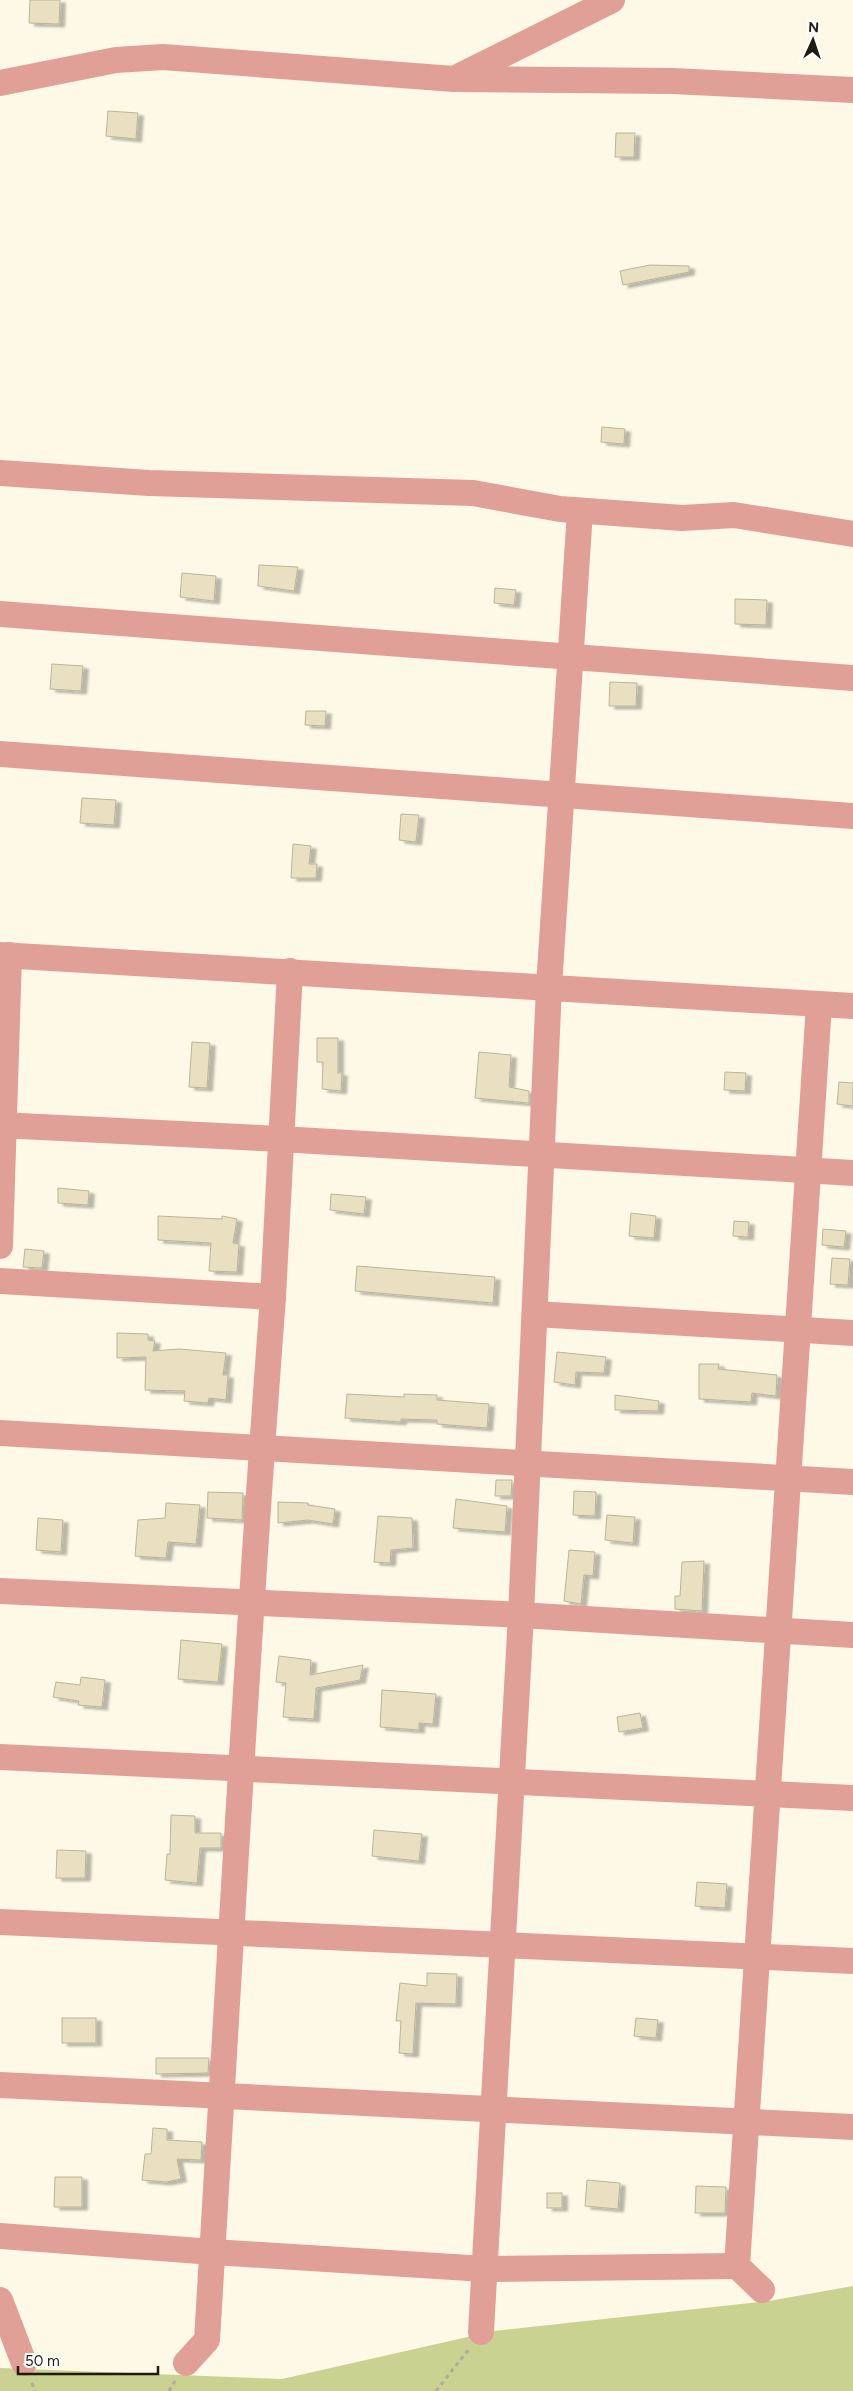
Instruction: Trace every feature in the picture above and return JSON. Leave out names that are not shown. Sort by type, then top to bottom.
[{"type":"street","points":[[454,79],[612,0]]},
{"type":"street","points":[[0,83],[116,60],[163,57],[454,79],[673,81],[853,90]]},
{"type":"street","points":[[0,473],[149,483],[473,493],[560,510],[682,518],[734,515],[853,534]]},
{"type":"street","points":[[481,2332],[521,1614],[549,987],[580,511]]},
{"type":"street","points":[[0,614],[853,678]]},
{"type":"street","points":[[0,754],[853,816]]},
{"type":"street","points":[[0,1246],[4,955],[853,1006]]},
{"type":"street","points":[[186,2363],[208,2340],[250,1603],[272,1297],[290,971]]},
{"type":"street","points":[[737,2266],[819,1004]]},
{"type":"street","points":[[2,1125],[281,1139],[853,1173]]},
{"type":"street","points":[[0,1282],[272,1297]]},
{"type":"street","points":[[535,1314],[853,1333]]},
{"type":"street","points":[[0,1432],[261,1448],[528,1461],[853,1482]]},
{"type":"street","points":[[0,1591],[521,1614],[853,1634]]},
{"type":"street","points":[[0,1757],[853,1798]]},
{"type":"street","points":[[0,1922],[853,1961]]},
{"type":"street","points":[[0,2085],[853,2127]]},
{"type":"street","points":[[0,2236],[213,2252],[485,2268],[737,2266],[762,2290]]},
{"type":"street","points":[[0,2300],[24,2364]]},
{"type":"path","points":[[436,2391],[481,2332]]},
{"type":"green space","points":[[853,2286],[853,2391],[0,2391],[0,2368],[282,2379],[494,2331],[769,2301]]},
{"type":"building","points":[[30,0],[60,0],[59,24],[29,23]]},
{"type":"building","points":[[108,111],[138,113],[136,139],[106,136]]},
{"type":"building","points":[[616,133],[635,133],[634,157],[615,157]]},
{"type":"building","points":[[650,265],[689,266],[689,272],[623,285],[620,271]]},
{"type":"building","points":[[602,427],[625,429],[624,444],[601,442]]},
{"type":"building","points":[[259,565],[298,567],[294,591],[258,586]]},
{"type":"building","points":[[182,573],[216,576],[214,601],[180,597]]},
{"type":"building","points":[[495,588],[516,590],[514,605],[494,603]]},
{"type":"building","points":[[735,599],[767,600],[766,625],[735,624]]},
{"type":"building","points":[[52,664],[83,666],[81,691],[50,689]]},
{"type":"building","points":[[610,682],[637,683],[636,706],[609,706]]},
{"type":"building","points":[[306,711],[326,711],[325,726],[305,725]]},
{"type":"building","points":[[82,798],[116,800],[114,825],[80,823]]},
{"type":"building","points":[[401,814],[419,815],[416,842],[399,840]]},
{"type":"building","points":[[293,844],[311,846],[309,864],[317,864],[316,878],[291,878]]},
{"type":"building","points":[[317,1038],[338,1038],[338,1073],[342,1073],[341,1091],[322,1089],[323,1062],[317,1062]]},
{"type":"building","points":[[192,1042],[210,1043],[207,1088],[189,1087]]},
{"type":"building","points":[[479,1052],[511,1055],[509,1087],[529,1091],[529,1103],[475,1098]]},
{"type":"building","points":[[725,1072],[746,1073],[745,1091],[724,1090]]},
{"type":"building","points":[[839,1082],[853,1083],[853,1106],[837,1104]]},
{"type":"building","points":[[58,1188],[89,1191],[88,1205],[58,1203]]},
{"type":"building","points":[[331,1194],[366,1197],[364,1214],[330,1210]]},
{"type":"building","points":[[631,1213],[656,1216],[654,1238],[629,1236]]},
{"type":"building","points":[[158,1216],[222,1219],[222,1216],[237,1219],[233,1243],[239,1244],[237,1272],[209,1271],[211,1243],[158,1240]]},
{"type":"building","points":[[734,1221],[749,1222],[748,1237],[733,1236]]},
{"type":"building","points":[[823,1229],[846,1231],[844,1247],[822,1245]]},
{"type":"building","points":[[25,1249],[44,1251],[42,1268],[23,1267]]},
{"type":"building","points":[[832,1258],[850,1259],[848,1285],[830,1284]]},
{"type":"building","points":[[357,1266],[495,1277],[493,1303],[355,1291]]},
{"type":"building","points":[[117,1333],[148,1334],[148,1340],[155,1341],[153,1351],[179,1349],[226,1353],[223,1375],[228,1375],[226,1400],[209,1398],[208,1403],[184,1401],[185,1391],[145,1390],[146,1357],[117,1358]]},
{"type":"building","points":[[557,1352],[606,1357],[604,1373],[576,1372],[575,1385],[554,1382]]},
{"type":"building","points":[[699,1364],[719,1364],[718,1369],[777,1375],[776,1396],[752,1393],[751,1402],[699,1399]]},
{"type":"building","points":[[347,1394],[404,1397],[404,1394],[437,1395],[437,1400],[489,1404],[487,1428],[437,1424],[437,1420],[401,1419],[401,1422],[345,1418]]},
{"type":"building","points":[[615,1395],[659,1401],[658,1411],[615,1410]]},
{"type":"building","points":[[496,1480],[512,1480],[511,1496],[495,1496]]},
{"type":"building","points":[[574,1491],[596,1492],[595,1516],[573,1515]]},
{"type":"building","points":[[208,1492],[243,1493],[242,1520],[207,1518]]},
{"type":"building","points":[[456,1499],[507,1506],[505,1532],[453,1528]]},
{"type":"building","points":[[278,1502],[308,1503],[308,1505],[335,1509],[333,1524],[308,1520],[278,1523]]},
{"type":"building","points":[[166,1503],[200,1505],[196,1544],[168,1542],[166,1558],[135,1556],[138,1520],[165,1518]]},
{"type":"building","points":[[607,1515],[635,1517],[633,1543],[605,1540]]},
{"type":"building","points":[[378,1516],[412,1518],[413,1548],[391,1550],[390,1563],[374,1562]]},
{"type":"building","points":[[38,1518],[63,1520],[61,1552],[36,1550]]},
{"type":"building","points":[[569,1550],[595,1552],[593,1576],[584,1575],[581,1604],[564,1601]]},
{"type":"building","points":[[704,1561],[702,1611],[675,1609],[675,1596],[680,1596],[682,1562]]},
{"type":"building","points":[[181,1640],[222,1644],[218,1682],[178,1679]]},
{"type":"building","points":[[279,1656],[311,1660],[310,1675],[363,1665],[360,1680],[316,1688],[314,1719],[283,1717],[286,1683],[276,1682]]},
{"type":"building","points":[[81,1677],[105,1680],[102,1707],[78,1705],[79,1701],[53,1697],[56,1682],[80,1685]]},
{"type":"building","points":[[382,1690],[436,1694],[433,1724],[419,1723],[419,1730],[380,1727]]},
{"type":"building","points":[[640,1713],[643,1728],[619,1732],[617,1717]]},
{"type":"building","points":[[171,1815],[195,1816],[195,1833],[221,1833],[221,1848],[200,1848],[197,1883],[165,1880],[167,1854],[170,1854]]},
{"type":"building","points":[[374,1830],[422,1834],[419,1861],[372,1856]]},
{"type":"building","points":[[57,1850],[86,1851],[85,1878],[56,1878]]},
{"type":"building","points":[[697,1882],[727,1884],[725,1908],[695,1906]]},
{"type":"building","points":[[427,1973],[457,1974],[456,2004],[416,2003],[413,2054],[399,2053],[401,2021],[396,2021],[400,1983],[427,1986]]},
{"type":"building","points":[[62,2018],[96,2018],[96,2043],[62,2043]]},
{"type":"building","points":[[636,2018],[658,2020],[656,2038],[634,2036]]},
{"type":"building","points":[[156,2058],[209,2058],[208,2073],[156,2074]]},
{"type":"building","points":[[153,2128],[167,2129],[167,2140],[202,2142],[201,2160],[177,2159],[181,2179],[166,2182],[142,2180],[145,2154],[151,2154]]},
{"type":"building","points":[[55,2177],[82,2177],[82,2207],[54,2207]]},
{"type":"building","points":[[587,2180],[620,2183],[618,2209],[585,2206]]},
{"type":"building","points":[[696,2186],[726,2187],[725,2213],[695,2213]]},
{"type":"building","points":[[547,2193],[562,2193],[562,2208],[547,2208]]}]
